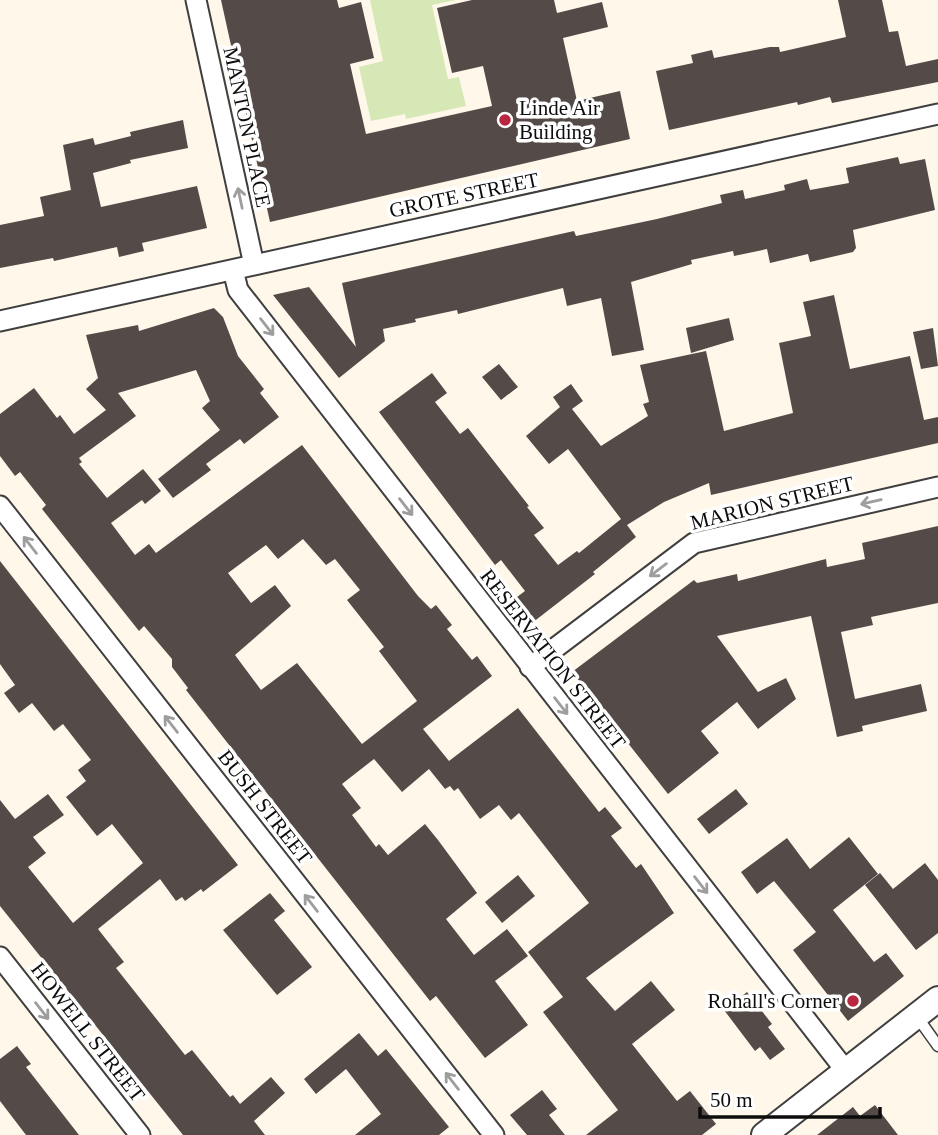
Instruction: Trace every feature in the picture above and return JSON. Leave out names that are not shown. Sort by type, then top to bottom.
[{"type":"street","name":"MANTON PLACE","points":[[196,0],[254,265]]},
{"type":"street","name":"GROTE STREET","points":[[0,321],[938,114]]},
{"type":"street","name":"RESERVATION STREET","points":[[233,270],[237,290],[846,1071]]},
{"type":"street","name":"MARION STREET","points":[[530,667],[694,543],[938,487]]},
{"type":"street","name":"BUSH STREET","points":[[0,506],[494,1135]]},
{"type":"street","name":"HOWELL STREET","points":[[0,957],[140,1135]]},
{"type":"street","points":[[764,1135],[938,999]]},
{"type":"lane","points":[[916,1016],[938,1046]]},
{"type":"green space","points":[[370,0],[456,0],[432,5],[448,79],[459,77],[466,106],[406,119],[405,114],[371,121],[359,67],[383,61]]},
{"type":"building","name":"Linde Air Building","points":[[221,0],[337,0],[339,8],[361,2],[374,58],[350,64],[366,134],[492,106],[483,66],[452,73],[437,8],[472,0],[554,0],[557,13],[602,2],[608,27],[563,38],[577,101],[620,91],[630,139],[270,222]]},
{"type":"building","points":[[838,0],[882,0],[889,32],[898,31],[906,66],[938,59],[938,82],[832,103],[830,97],[798,105],[797,102],[669,130],[656,71],[693,63],[691,55],[712,50],[714,58],[770,47],[779,47],[780,52],[846,37]]},
{"type":"building","points":[[183,120],[188,148],[130,160],[131,163],[93,173],[101,207],[197,186],[207,228],[142,243],[144,251],[119,257],[117,247],[54,261],[53,258],[0,268],[0,225],[44,216],[40,197],[71,190],[63,145],[93,138],[95,145],[131,136],[130,132]]},
{"type":"building","points":[[898,157],[900,164],[925,159],[935,210],[853,230],[856,248],[853,252],[810,262],[808,254],[770,263],[767,249],[734,256],[733,251],[691,260],[692,264],[631,282],[644,350],[612,356],[601,298],[567,306],[563,288],[458,314],[457,310],[415,319],[416,322],[383,329],[385,341],[339,378],[273,295],[309,287],[356,347],[342,283],[574,231],[576,236],[657,219],[722,203],[720,195],[743,190],[745,199],[785,190],[784,185],[807,179],[810,190],[849,183],[846,168]]},
{"type":"building","points":[[834,295],[850,369],[910,356],[924,420],[938,417],[938,443],[711,495],[709,483],[664,502],[627,525],[636,537],[593,572],[595,574],[532,623],[513,600],[525,591],[501,560],[495,565],[379,412],[432,373],[447,393],[435,402],[460,434],[468,428],[529,506],[527,507],[544,528],[534,535],[558,565],[577,551],[579,553],[621,519],[568,449],[549,464],[526,436],[560,407],[553,397],[571,384],[583,401],[572,409],[601,446],[648,416],[643,404],[649,402],[640,365],[706,351],[724,431],[793,413],[779,343],[811,336],[803,302]]},
{"type":"building","points":[[214,308],[223,317],[238,356],[264,389],[260,393],[279,417],[244,444],[240,439],[206,464],[211,470],[173,498],[158,479],[220,430],[202,408],[210,401],[196,370],[118,393],[136,416],[79,458],[82,462],[79,464],[107,498],[143,469],[161,491],[145,504],[142,500],[111,523],[135,555],[149,544],[156,553],[302,445],[418,596],[431,609],[436,605],[452,625],[447,629],[472,660],[477,656],[492,676],[423,729],[449,761],[518,708],[599,812],[605,807],[622,828],[611,836],[636,868],[641,864],[674,913],[586,978],[615,1011],[651,981],[675,1010],[632,1044],[677,1101],[690,1091],[716,1124],[702,1135],[586,1135],[618,1110],[543,1012],[563,997],[528,952],[589,903],[519,813],[511,820],[499,805],[480,819],[458,788],[454,791],[450,786],[445,789],[429,769],[402,792],[374,759],[342,784],[361,808],[352,815],[376,847],[379,844],[388,855],[425,824],[438,840],[477,893],[446,919],[474,955],[507,929],[528,956],[495,981],[528,1025],[485,1058],[436,996],[430,1001],[186,690],[188,688],[172,667],[172,659],[144,626],[139,631],[42,509],[46,505],[20,472],[15,476],[0,456],[0,414],[34,388],[57,418],[60,415],[74,434],[106,410],[86,389],[98,378],[86,335],[138,325],[139,331]],"holes":[[[303,539],[326,565],[335,559],[360,590],[347,600],[384,647],[379,651],[417,701],[362,744],[297,663],[261,690],[235,655],[291,606],[275,585],[251,603],[228,573],[266,545],[278,559]]]},
{"type":"building","points":[[729,318],[734,340],[691,353],[686,328]]},
{"type":"building","points":[[933,328],[938,366],[921,369],[913,332]]},
{"type":"building","points":[[499,364],[518,387],[501,400],[482,377]]},
{"type":"building","points":[[938,526],[938,603],[871,617],[873,625],[841,632],[855,699],[921,684],[927,711],[862,726],[863,731],[837,737],[811,616],[717,636],[758,692],[786,678],[796,699],[758,729],[737,702],[701,731],[719,753],[668,794],[572,672],[694,580],[697,583],[737,574],[738,581],[826,559],[827,567],[865,559],[862,543]]},
{"type":"building","points":[[0,561],[238,865],[203,892],[201,889],[185,901],[182,897],[176,901],[160,879],[98,929],[124,962],[116,968],[185,1055],[192,1050],[230,1097],[233,1095],[240,1104],[271,1077],[285,1093],[254,1121],[265,1135],[183,1135],[0,906],[0,800],[15,819],[48,794],[64,815],[33,837],[46,853],[28,867],[73,923],[143,863],[112,824],[97,836],[66,797],[86,781],[78,770],[91,760],[63,724],[54,731],[32,703],[19,713],[4,693],[15,685],[0,664]]},
{"type":"building","points":[[736,789],[748,804],[709,834],[697,819]]},
{"type":"building","points":[[849,837],[878,874],[833,910],[874,962],[886,953],[904,976],[848,1021],[793,950],[816,932],[774,881],[757,894],[741,872],[787,838],[810,869]]},
{"type":"building","points":[[925,863],[938,880],[938,933],[916,950],[865,885],[880,873],[893,889]]},
{"type":"building","points":[[518,875],[535,896],[502,923],[485,902]]},
{"type":"building","points":[[270,893],[285,911],[274,920],[312,967],[277,995],[223,930]]},
{"type":"building","points":[[747,992],[772,1024],[768,1027],[785,1049],[770,1060],[760,1047],[755,1051],[724,1010]]},
{"type":"building","points":[[359,1033],[378,1056],[386,1049],[449,1127],[439,1135],[355,1135],[381,1114],[346,1069],[316,1094],[304,1079]]},
{"type":"building","points":[[17,1046],[31,1064],[26,1067],[79,1135],[26,1135],[0,1101],[0,1059]]},
{"type":"building","points":[[542,1090],[557,1109],[549,1115],[565,1135],[527,1135],[510,1115]]},
{"type":"building","points":[[875,1105],[898,1135],[817,1135],[853,1107],[860,1116]]},
{"type":"place","name":"Linde Air Building","points":[[505,120]]},
{"type":"place","name":"Rohall's Corner","points":[[853,1001]]}]
